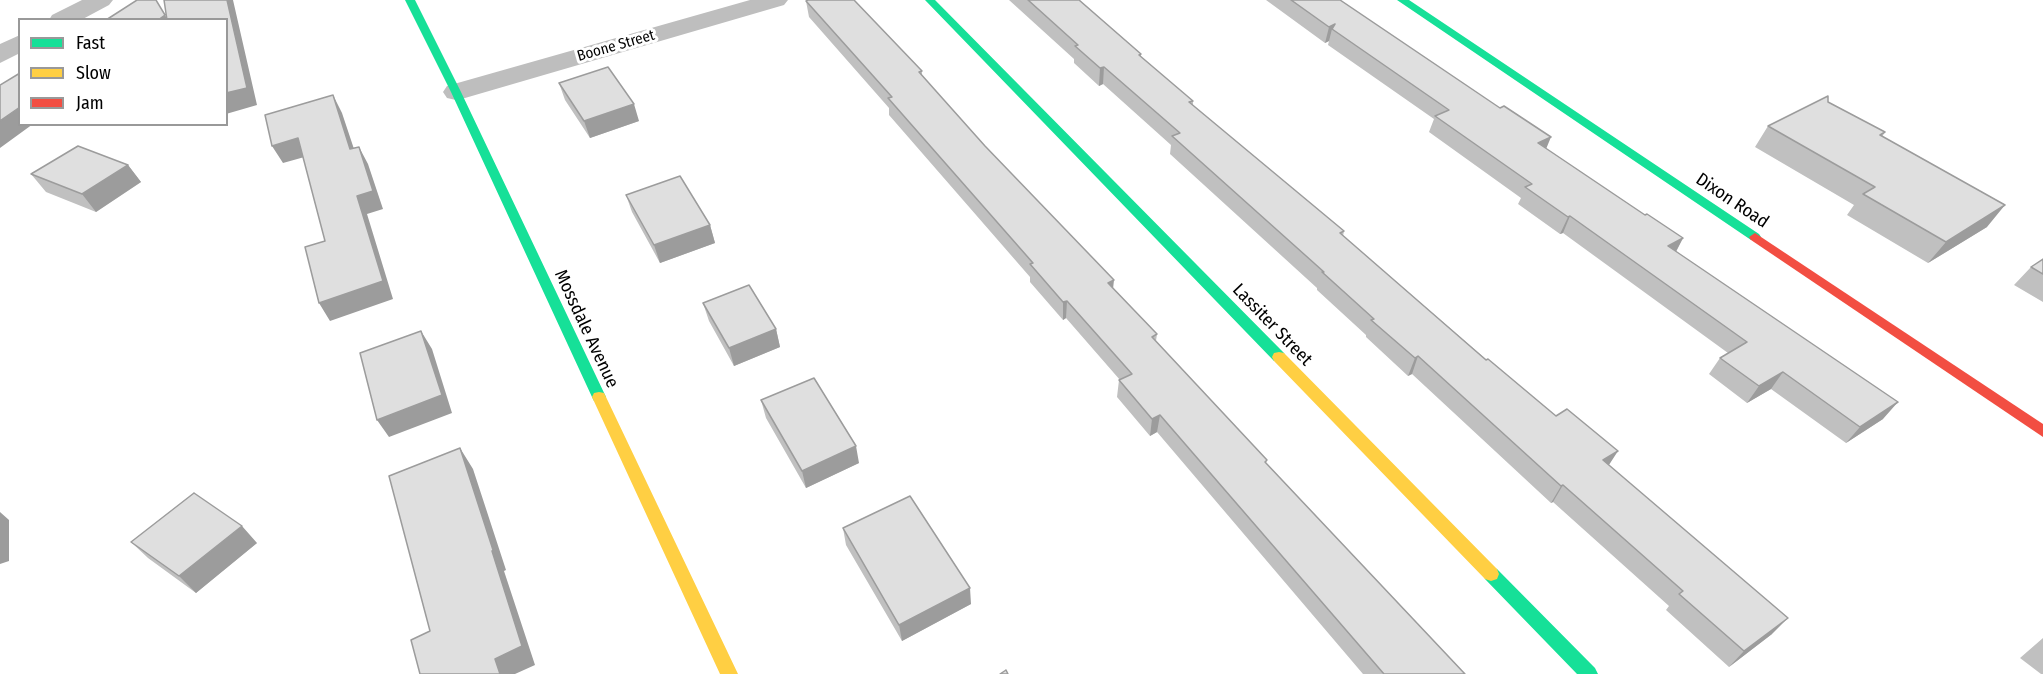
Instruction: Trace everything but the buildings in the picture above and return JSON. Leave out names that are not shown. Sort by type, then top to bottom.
[{"type":"street","points":[[65,18],[101,0]]},
{"type":"street","name":"Mossdale Avenue","points":[[410,0],[456,92],[729,674]]},
{"type":"street","name":"Boone Street","points":[[456,92],[776,0]]},
{"type":"street","name":"Lassiter Street","points":[[930,0],[1589,674]]},
{"type":"street","name":"Dixon Road","points":[[1402,0],[2043,431]]},
{"type":"street","points":[[0,55],[18,43]]},
{"type":"traffic: fast","points":[[410,0],[456,92],[599,397]]},
{"type":"traffic: fast","points":[[930,0],[1279,357]]},
{"type":"traffic: fast","points":[[1402,0],[1755,237]]},
{"type":"traffic: fast","points":[[1491,574],[1589,674]]},
{"type":"traffic: slow","points":[[1279,357],[1491,574]]},
{"type":"traffic: slow","points":[[599,397],[729,674]]},
{"type":"traffic: jam","points":[[1755,237],[2043,431]]}]
